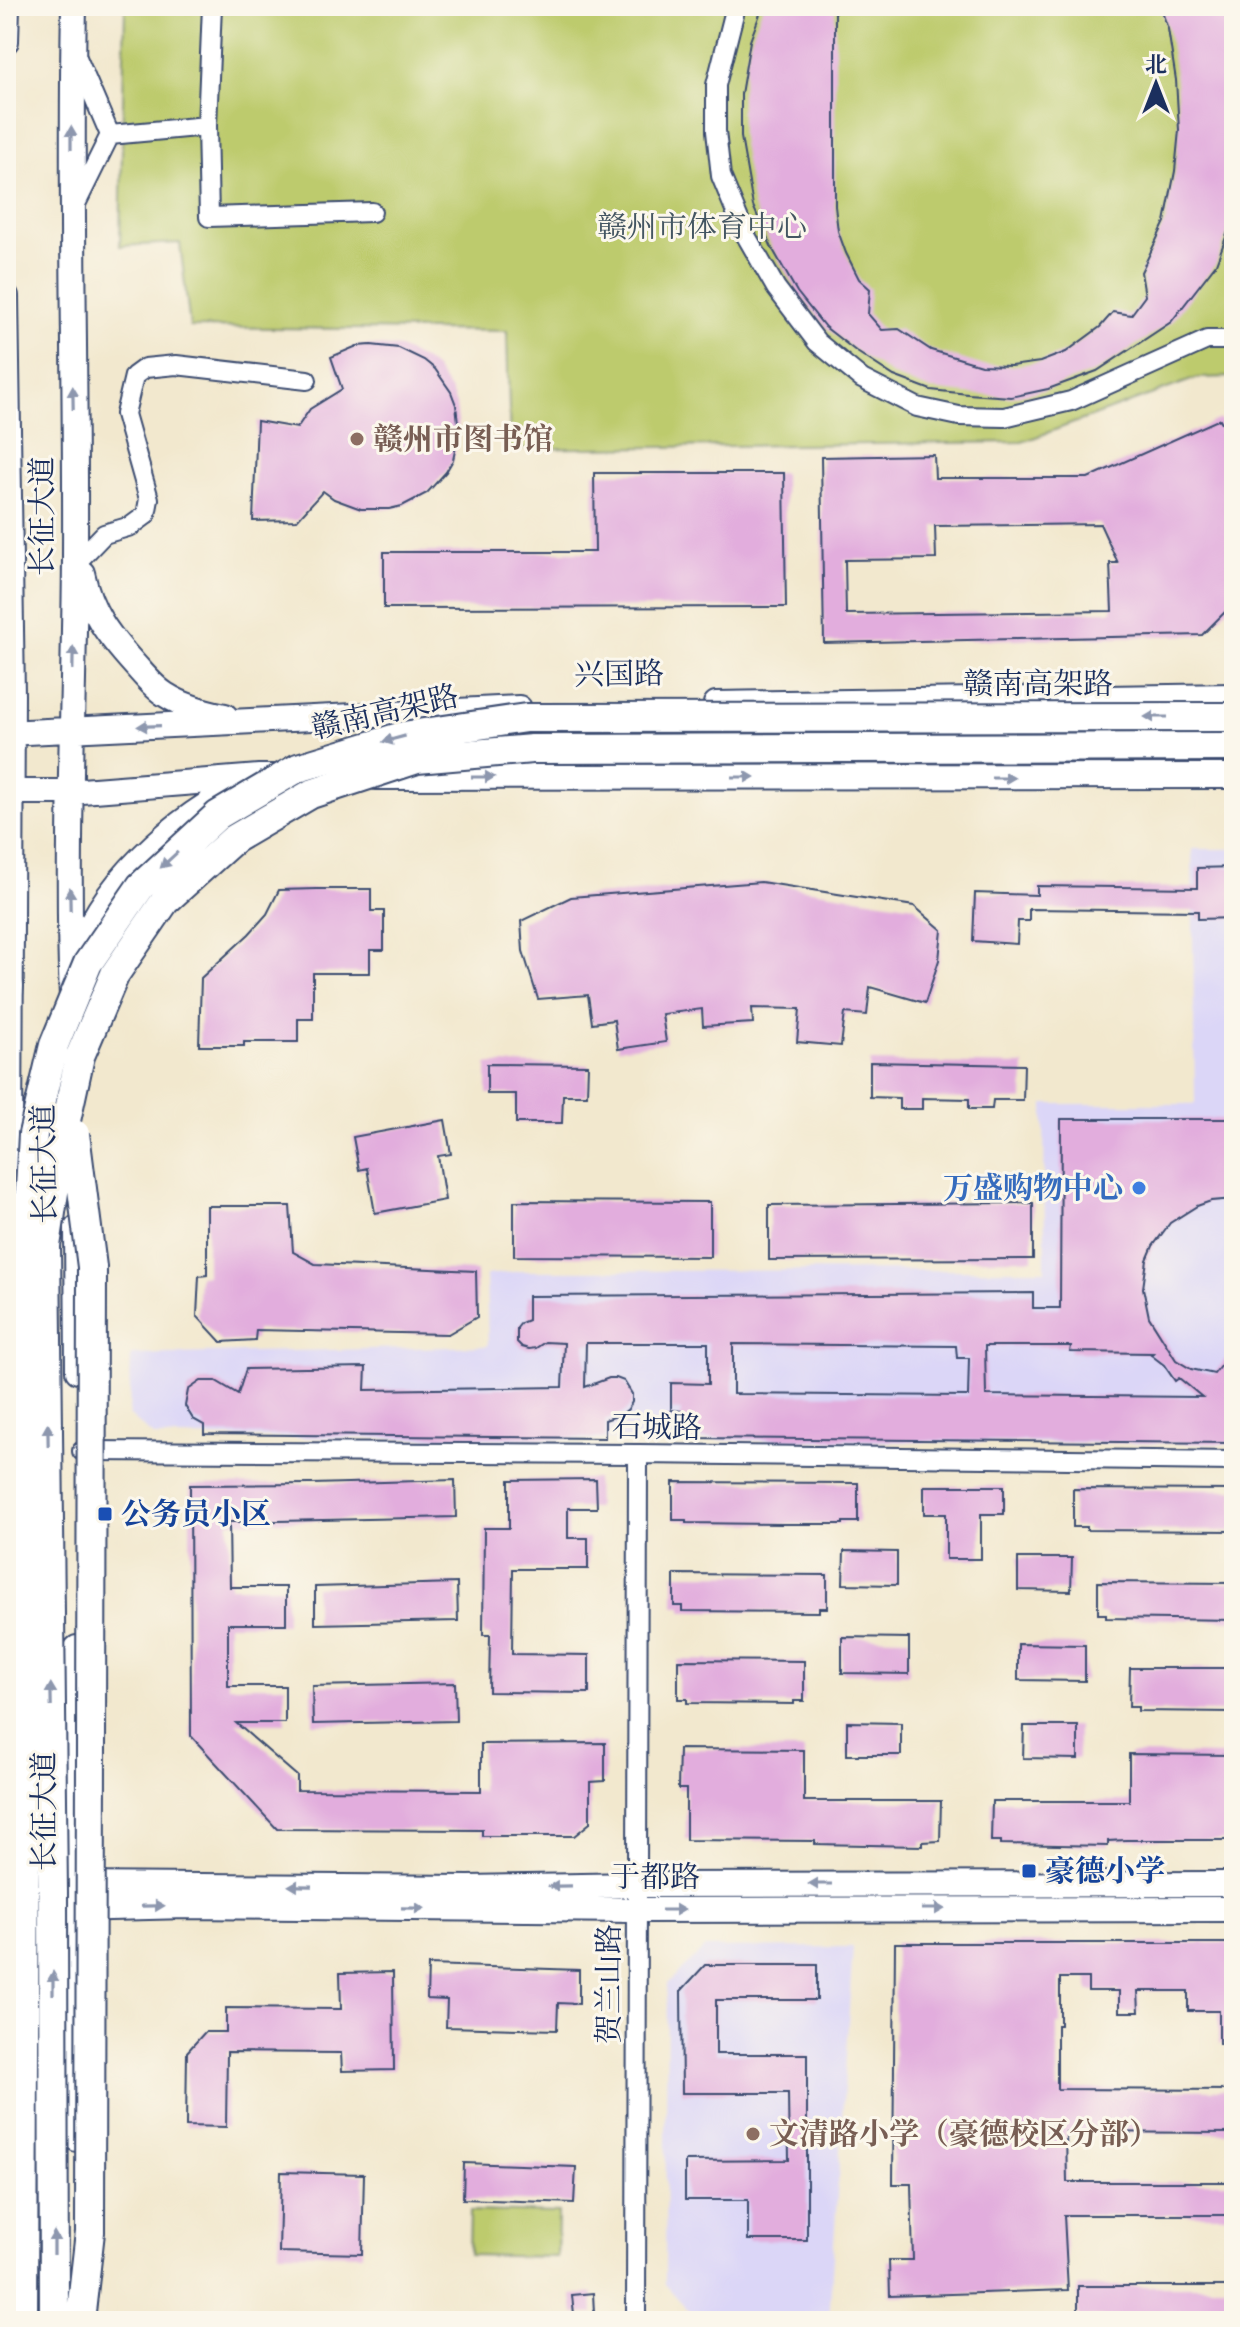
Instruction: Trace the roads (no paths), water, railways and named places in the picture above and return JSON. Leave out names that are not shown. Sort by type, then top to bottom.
[{"type":"highway","name":"赣南高架路","points":[[23,2321],[27,1244],[33,1134],[54,1045],[88,963],[141,886],[218,815],[298,768],[403,736],[526,718],[1234,717]]},
{"type":"highway","name":"赣南高架路","points":[[54,2321],[46,1246],[62,1139],[80,1056],[115,974],[165,901],[234,839],[311,794],[417,759],[532,749],[1234,747]]},
{"type":"highway","points":[[75,1134],[92,1267],[90,2232],[78,2321]]},
{"type":"highway","points":[[6,1973],[23,2282]]},
{"type":"main road","points":[[6,41],[7,6]]},
{"type":"main road","name":"长征大道","points":[[74,6],[72,213],[77,560],[69,792],[79,1451],[74,1998],[78,2321]]},
{"type":"main road","name":"长征大道","points":[[6,296],[7,524],[12,695],[7,733],[6,2053]]},
{"type":"main road","points":[[77,560],[96,616],[110,637],[165,695],[188,706],[235,718],[283,721]]},
{"type":"main road","name":"兴国路","points":[[7,733],[527,707],[1234,696]]},
{"type":"main road","points":[[8,792],[69,792],[259,777],[1234,776]]},
{"type":"main road","points":[[71,980],[88,931],[102,907],[137,862],[193,813],[259,777]]},
{"type":"main road","name":"于都路","points":[[75,1897],[637,1885],[1234,1884]]},
{"type":"main road","points":[[7,1885],[75,1897]]},
{"type":"main road","points":[[7,1910],[75,1897]]},
{"type":"main road","name":"于都路","points":[[75,1897],[187,1906],[637,1910],[1234,1909]]},
{"type":"street","points":[[212,6],[207,126],[209,217],[372,212]]},
{"type":"street","points":[[736,6],[716,85],[716,131],[721,176],[745,234],[776,288],[817,342],[862,379],[917,407],[959,416],[1004,417],[1071,401],[1207,340],[1234,340]]},
{"type":"street","points":[[72,213],[110,135],[73,46]]},
{"type":"street","points":[[110,135],[207,126]]},
{"type":"street","points":[[77,560],[104,534],[131,526],[146,515],[149,499],[125,414],[134,376],[145,368],[176,365],[307,380]]},
{"type":"street","name":"石城路","points":[[79,1451],[1234,1461]]},
{"type":"street","name":"贺兰山路","points":[[636,2321],[638,1454]]},
{"type":"place","name":"赣州市图书馆","points":[[357,439]]},
{"type":"place","name":"万盛购物中心","points":[[1139,1188]]},
{"type":"place","name":"公务员小区","points":[[105,1514]]},
{"type":"place","name":"豪德小学","points":[[1029,1871]]},
{"type":"place","name":"文清路小学（豪德校区分部）","points":[[753,2134]]},
{"type":"park label","name":"赣州市体育中心","points":[[702,227]]}]
